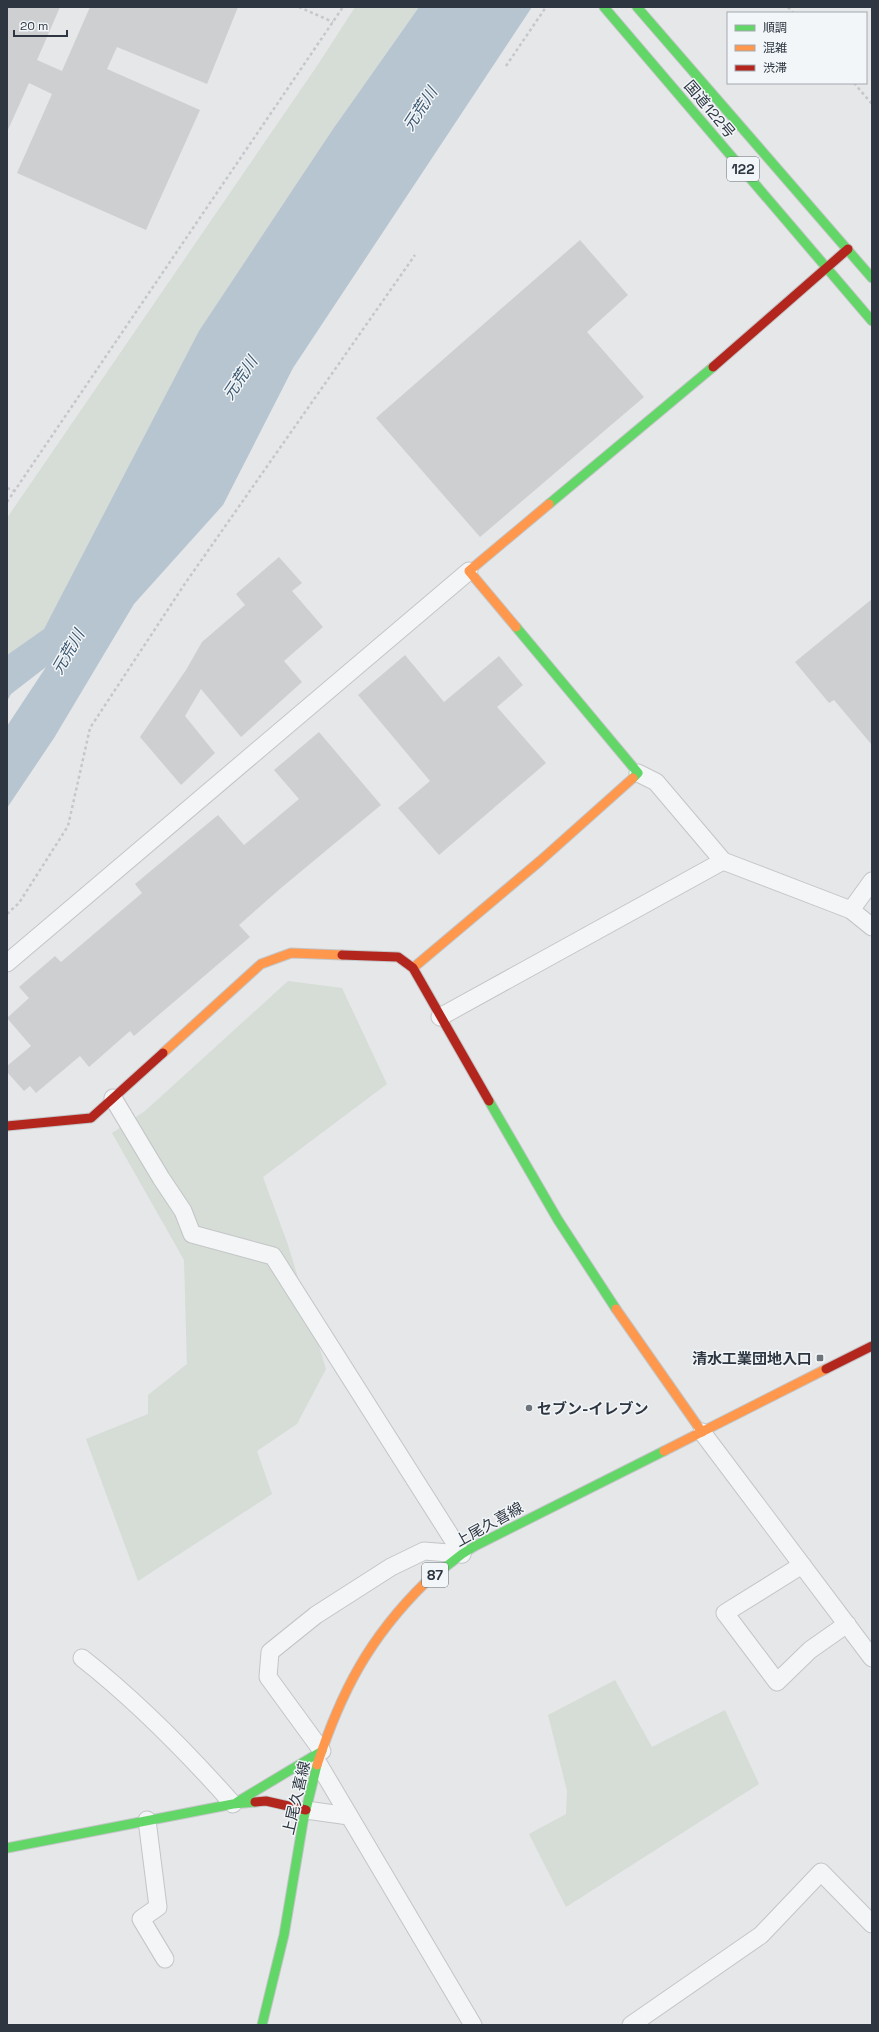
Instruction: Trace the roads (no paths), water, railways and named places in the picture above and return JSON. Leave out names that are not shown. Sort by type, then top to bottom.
[{"type":"main road","name":"国道122号","points":[[604,7],[872,321]]},
{"type":"main road","name":"国道122号","points":[[637,7],[872,278]]},
{"type":"main road","points":[[413,968],[540,861],[638,773],[469,571],[706,373],[848,249]]},
{"type":"main road","points":[[7,1126],[91,1118],[261,964],[291,953],[398,957],[413,968],[558,1220],[613,1305],[702,1432]]},
{"type":"main road","name":"上尾久喜線","points":[[262,2025],[286,1924],[306,1810],[320,1757],[343,1693],[358,1665],[381,1631],[405,1602],[430,1579],[462,1554],[496,1534],[872,1346]]},
{"type":"main road","points":[[233,1804],[320,1757]]},
{"type":"main road","points":[[7,1848],[233,1804],[266,1801],[306,1810]]},
{"type":"street","points":[[7,963],[469,571]]},
{"type":"street","points":[[638,773],[656,782],[723,861],[851,910],[872,927]]},
{"type":"street","points":[[440,1017],[723,861]]},
{"type":"street","points":[[851,910],[872,881]]},
{"type":"street","points":[[113,1098],[161,1178],[184,1211],[192,1234],[274,1256],[462,1554]]},
{"type":"street","points":[[702,1432],[872,1658]]},
{"type":"street","points":[[462,1554],[424,1551],[391,1567],[316,1615],[270,1652],[268,1677],[320,1757],[349,1816],[473,2025]]},
{"type":"street","points":[[802,1565],[725,1613],[777,1682],[810,1650],[847,1624]]},
{"type":"street","points":[[82,1658],[133,1700],[192,1758],[233,1804]]},
{"type":"street","points":[[306,1810],[349,1816]]},
{"type":"street","points":[[147,1820],[158,1907],[141,1919],[165,1959]]},
{"type":"street","points":[[631,2025],[762,1935],[821,1872],[872,1924]]},
{"type":"water","name":"元荒川","points":[[419,7],[532,7],[293,368],[223,505],[134,604],[54,738],[7,808],[7,726],[46,667],[11,694],[7,701],[7,655],[44,629],[199,331],[333,129]]},
{"type":"place","name":"清水工業団地入口","points":[[820,1358]]},
{"type":"place","name":"セブン-イレブン","points":[[529,1408]]}]
